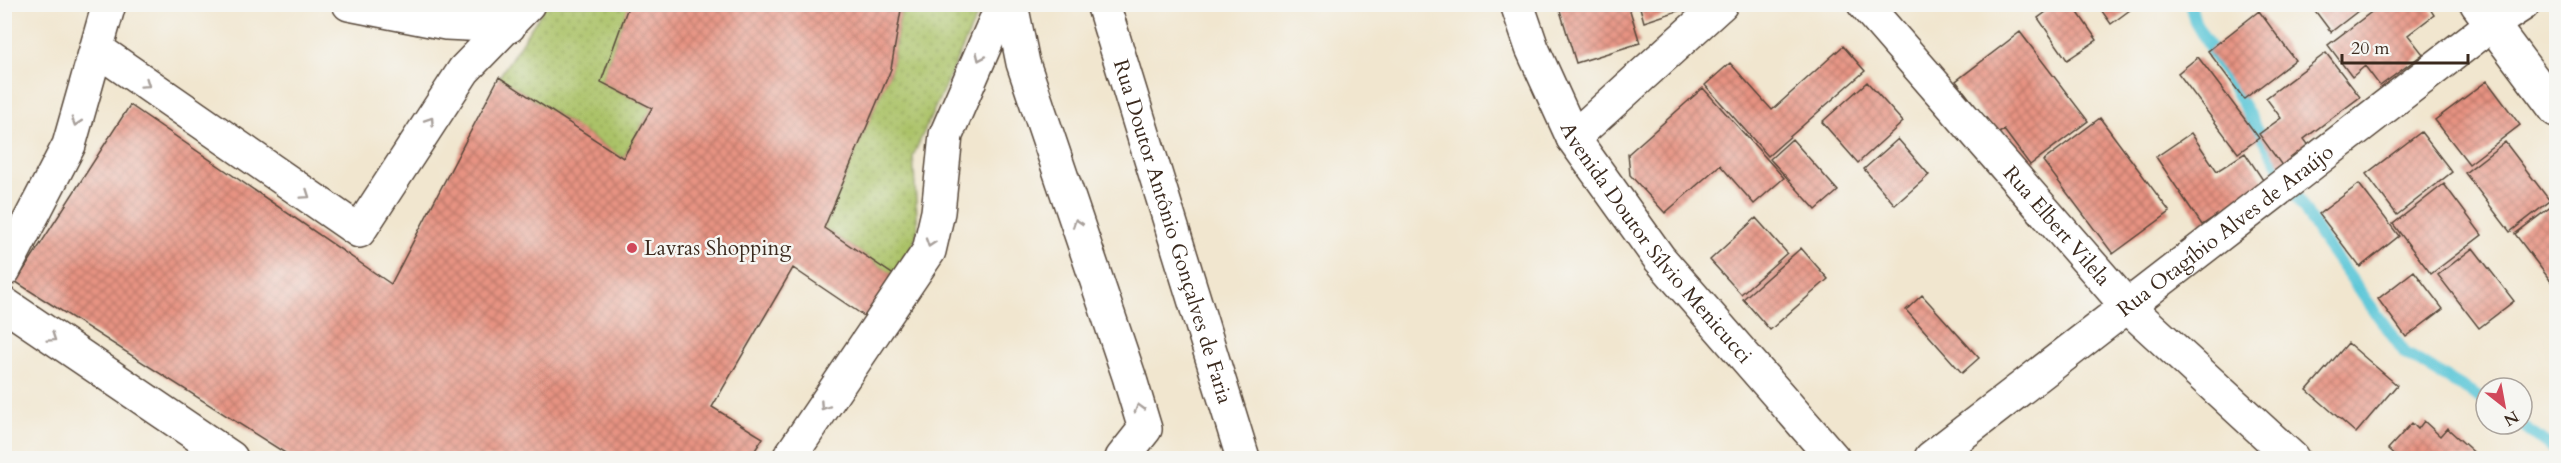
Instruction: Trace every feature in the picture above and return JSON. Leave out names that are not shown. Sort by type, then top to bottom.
[{"type":"street","points":[[4,270],[69,145],[98,50],[109,4]]},
{"type":"street","points":[[349,4],[446,23],[516,12]]},
{"type":"street","points":[[789,459],[928,251],[938,212],[946,135],[996,22],[1009,4]]},
{"type":"street","points":[[1009,4],[1023,63],[1129,376],[1144,429],[1122,459]]},
{"type":"street","name":"Rua Doutor Antônio Gonçalves de Faria","points":[[1103,4],[1243,459]]},
{"type":"street","name":"Avenida Doutor Sílvio Menicucci","points":[[1517,4],[1532,48],[1573,138],[1659,258],[1833,459]]},
{"type":"street","points":[[1573,138],[1721,4]]},
{"type":"street","name":"Rua Elbert Vilela","points":[[1864,4],[2127,306],[2292,459]]},
{"type":"street","name":"Rua Otagíbio Alves de Araújo","points":[[1931,459],[2127,306],[2485,14],[2523,4]]},
{"type":"street","points":[[98,50],[359,231],[464,70],[516,12]]},
{"type":"street","points":[[2485,14],[2556,110]]},
{"type":"street","points":[[4,304],[231,459]]},
{"type":"green space","points":[[546,5],[629,5],[601,82],[652,108],[623,158],[499,77]]},
{"type":"green space","points":[[902,5],[982,5],[913,156],[918,230],[901,280],[824,228],[891,69]]},
{"type":"building","name":"Lavras Shopping","points":[[629,4],[902,4],[891,69],[824,228],[901,280],[876,324],[793,268],[712,407],[763,438],[750,458],[293,458],[16,282],[130,105],[391,284],[499,77],[623,158],[652,108],[601,82]]},
{"type":"building","points":[[1558,4],[1628,4],[1640,43],[1576,63]]},
{"type":"building","points":[[1639,4],[1696,4],[1696,5],[1644,22]]},
{"type":"building","points":[[2057,4],[2072,4],[2097,40],[2067,60],[2038,18]]},
{"type":"building","points":[[2097,4],[2138,4],[2111,24]]},
{"type":"building","points":[[2310,4],[2367,4],[2331,32]]},
{"type":"building","points":[[2382,4],[2427,4],[2434,15],[2408,35],[2423,54],[2380,86],[2365,66],[2352,77],[2328,45]]},
{"type":"building","points":[[2259,11],[2295,60],[2244,99],[2208,51]]},
{"type":"building","points":[[2020,32],[2088,121],[2030,165],[2004,130],[1997,134],[1956,81]]},
{"type":"building","points":[[1843,46],[1865,71],[1768,156],[1705,85],[1730,63],[1772,110]]},
{"type":"building","points":[[2326,53],[2360,97],[2304,139],[2310,147],[2283,167],[2259,134],[2281,118],[2266,98]]},
{"type":"building","points":[[2198,57],[2259,138],[2238,153],[2178,73]]},
{"type":"building","points":[[2487,81],[2520,125],[2469,164],[2435,120]]},
{"type":"building","points":[[1867,82],[1903,122],[1858,163],[1822,122]]},
{"type":"building","points":[[1703,88],[1784,178],[1754,204],[1720,165],[1665,213],[1630,175],[1628,154]]},
{"type":"building","points":[[2100,118],[2170,212],[2113,254],[2043,161]]},
{"type":"building","points":[[2421,132],[2452,172],[2397,215],[2366,174]]},
{"type":"building","points":[[2191,133],[2217,171],[2245,153],[2265,183],[2202,225],[2156,157]]},
{"type":"building","points":[[1792,139],[1838,191],[1816,210],[1770,159]]},
{"type":"building","points":[[1898,139],[1929,175],[1895,205],[1864,169]]},
{"type":"building","points":[[2505,142],[2550,201],[2510,232],[2465,173]]},
{"type":"building","points":[[2359,184],[2399,236],[2360,267],[2319,214]]},
{"type":"building","points":[[2444,184],[2482,235],[2431,274],[2393,224]]},
{"type":"building","points":[[2556,203],[2556,288],[2515,234]]},
{"type":"building","points":[[1756,218],[1787,253],[1741,294],[1710,260]]},
{"type":"building","points":[[1801,248],[1828,279],[1770,330],[1743,299]]},
{"type":"building","points":[[2473,248],[2514,301],[2479,328],[2438,275]]},
{"type":"building","points":[[2414,271],[2443,309],[2406,337],[2378,299]]},
{"type":"building","points":[[1922,295],[1979,358],[1962,373],[1906,310]]},
{"type":"building","points":[[2348,343],[2397,385],[2356,433],[2307,390]]},
{"type":"building","points":[[2424,421],[2440,436],[2447,428],[2480,458],[2398,458],[2388,449],[2412,423],[2418,429]]},
{"type":"waterway","points":[[2190,4],[2195,22],[2320,236],[2405,353],[2474,394]]},
{"type":"waterway","points":[[2534,434],[2556,451]]},
{"type":"place","name":"Lavras Shopping","points":[[632,248]]}]
